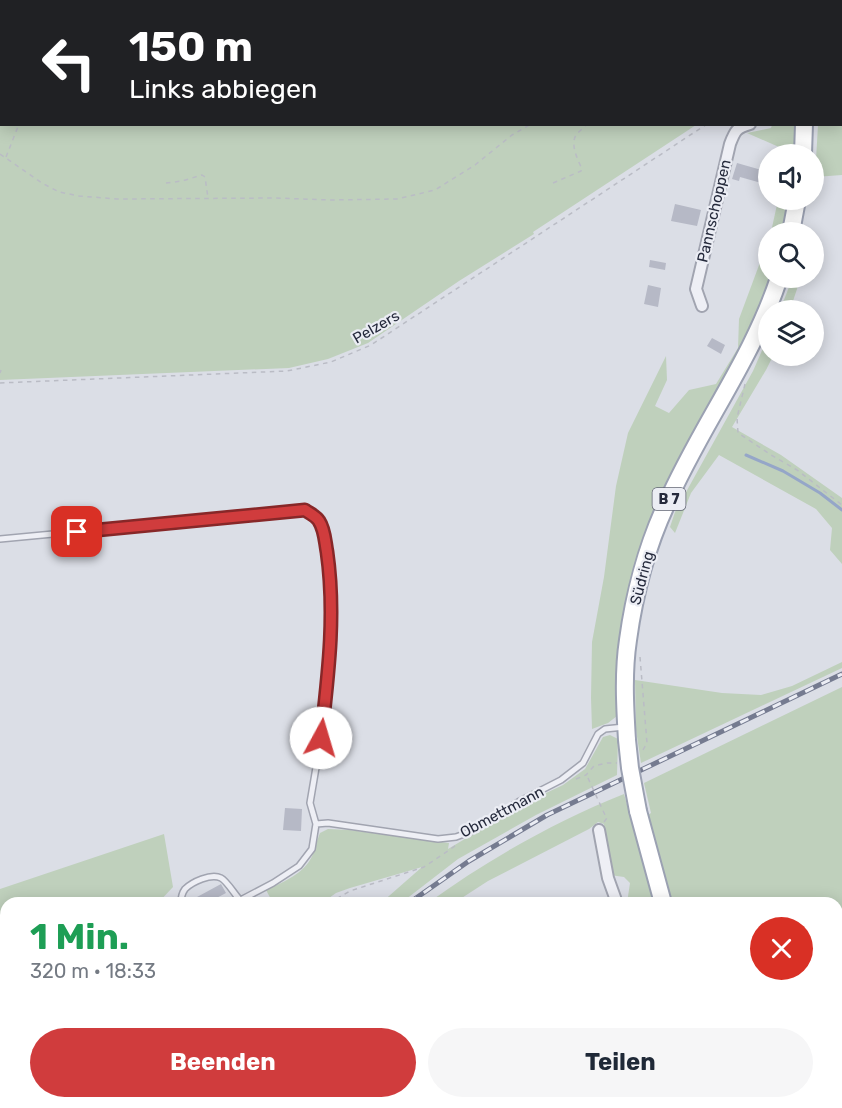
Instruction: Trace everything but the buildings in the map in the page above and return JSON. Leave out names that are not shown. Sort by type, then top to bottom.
[{"type":"main road","points":[[803,144],[804,126]]},
{"type":"main road","name":"Südring","points":[[661,897],[638,811],[630,768],[630,740],[625,694],[628,641],[636,596],[666,505],[692,453],[752,346],[775,288]]},
{"type":"street","name":"Pannschoppen","points":[[702,306],[696,289],[730,144],[735,132],[744,126]]},
{"type":"street","points":[[598,830],[608,878],[615,897]]},
{"type":"lane","points":[[0,539],[305,510],[319,519],[324,533],[332,606],[331,650],[325,705],[310,803],[315,824],[312,849],[299,866],[246,897]]},
{"type":"lane","name":"Obmettmann","points":[[315,824],[328,822],[438,839],[456,837],[472,831],[573,772],[583,763],[598,734],[605,729],[630,740]]},
{"type":"lane","points":[[182,897],[185,890],[196,882],[210,877],[221,878],[234,897]]},
{"type":"path","points":[[6,158],[18,126]]},
{"type":"path","points":[[0,154],[59,192],[79,195],[117,199],[397,199],[435,190],[476,165],[512,135],[528,126]]},
{"type":"path","points":[[553,183],[581,171],[574,144],[576,136],[585,126]]},
{"type":"path","name":"Pelzers","points":[[0,383],[287,371],[331,362],[371,345],[704,126]]},
{"type":"path","points":[[166,183],[202,175],[205,177],[208,199]]},
{"type":"path","points":[[746,382],[737,418],[738,433],[771,456],[797,470],[842,505]]},
{"type":"path","points":[[630,740],[643,750],[647,743],[640,658]]},
{"type":"path","points":[[605,815],[586,775],[594,766],[623,760]]},
{"type":"path","points":[[339,897],[350,891],[424,867],[461,842],[472,831]]},
{"type":"green space","points":[[0,126],[694,126],[368,343],[328,359],[289,368],[0,380]]},
{"type":"green space","points":[[772,126],[798,126],[798,144],[772,144],[747,133]]},
{"type":"green space","points":[[818,126],[842,126],[842,175],[824,176],[824,144],[817,144]]},
{"type":"green space","points":[[776,210],[790,210],[786,222],[773,222]]},
{"type":"green space","points":[[758,268],[758,288],[769,288],[764,300],[758,300],[758,316],[751,334],[661,501],[617,716],[608,723],[592,729],[592,642],[604,577],[616,486],[628,433],[666,356],[667,380],[655,406],[669,413],[689,390],[716,384],[738,348],[739,319]]},
{"type":"green space","points":[[789,288],[797,288],[793,300],[784,300]]},
{"type":"green space","points":[[758,360],[758,366],[768,366],[732,427],[781,455],[842,498],[842,564],[830,550],[832,528],[816,509],[719,455],[691,493],[675,533],[670,527],[675,512]]},
{"type":"green space","points":[[842,662],[842,668],[641,763],[636,730],[635,680],[722,693],[761,695],[792,686]]},
{"type":"green space","points":[[842,687],[842,897],[667,897],[645,817],[651,813],[644,783]]},
{"type":"green space","points":[[610,735],[618,739],[617,775],[536,815],[458,859],[409,897],[388,897],[422,867],[350,888],[330,897],[270,897],[266,890],[301,870],[312,857],[320,833],[328,829],[449,843],[448,849],[527,802],[563,785],[585,769],[603,737]]},
{"type":"green space","points":[[624,794],[653,897],[628,897],[630,883],[624,877],[610,875],[604,824],[598,822],[589,829],[488,881],[463,897],[437,897],[523,842]]},
{"type":"green space","points":[[164,834],[173,887],[164,897],[0,897],[0,889]]},
{"type":"waterway","points":[[746,455],[783,471],[820,493],[842,510]]},
{"type":"railway","points":[[418,897],[469,861],[547,815],[842,674]]},
{"type":"route","points":[[77,532],[305,510],[319,519],[324,533],[332,606],[331,650],[321,738]]}]
